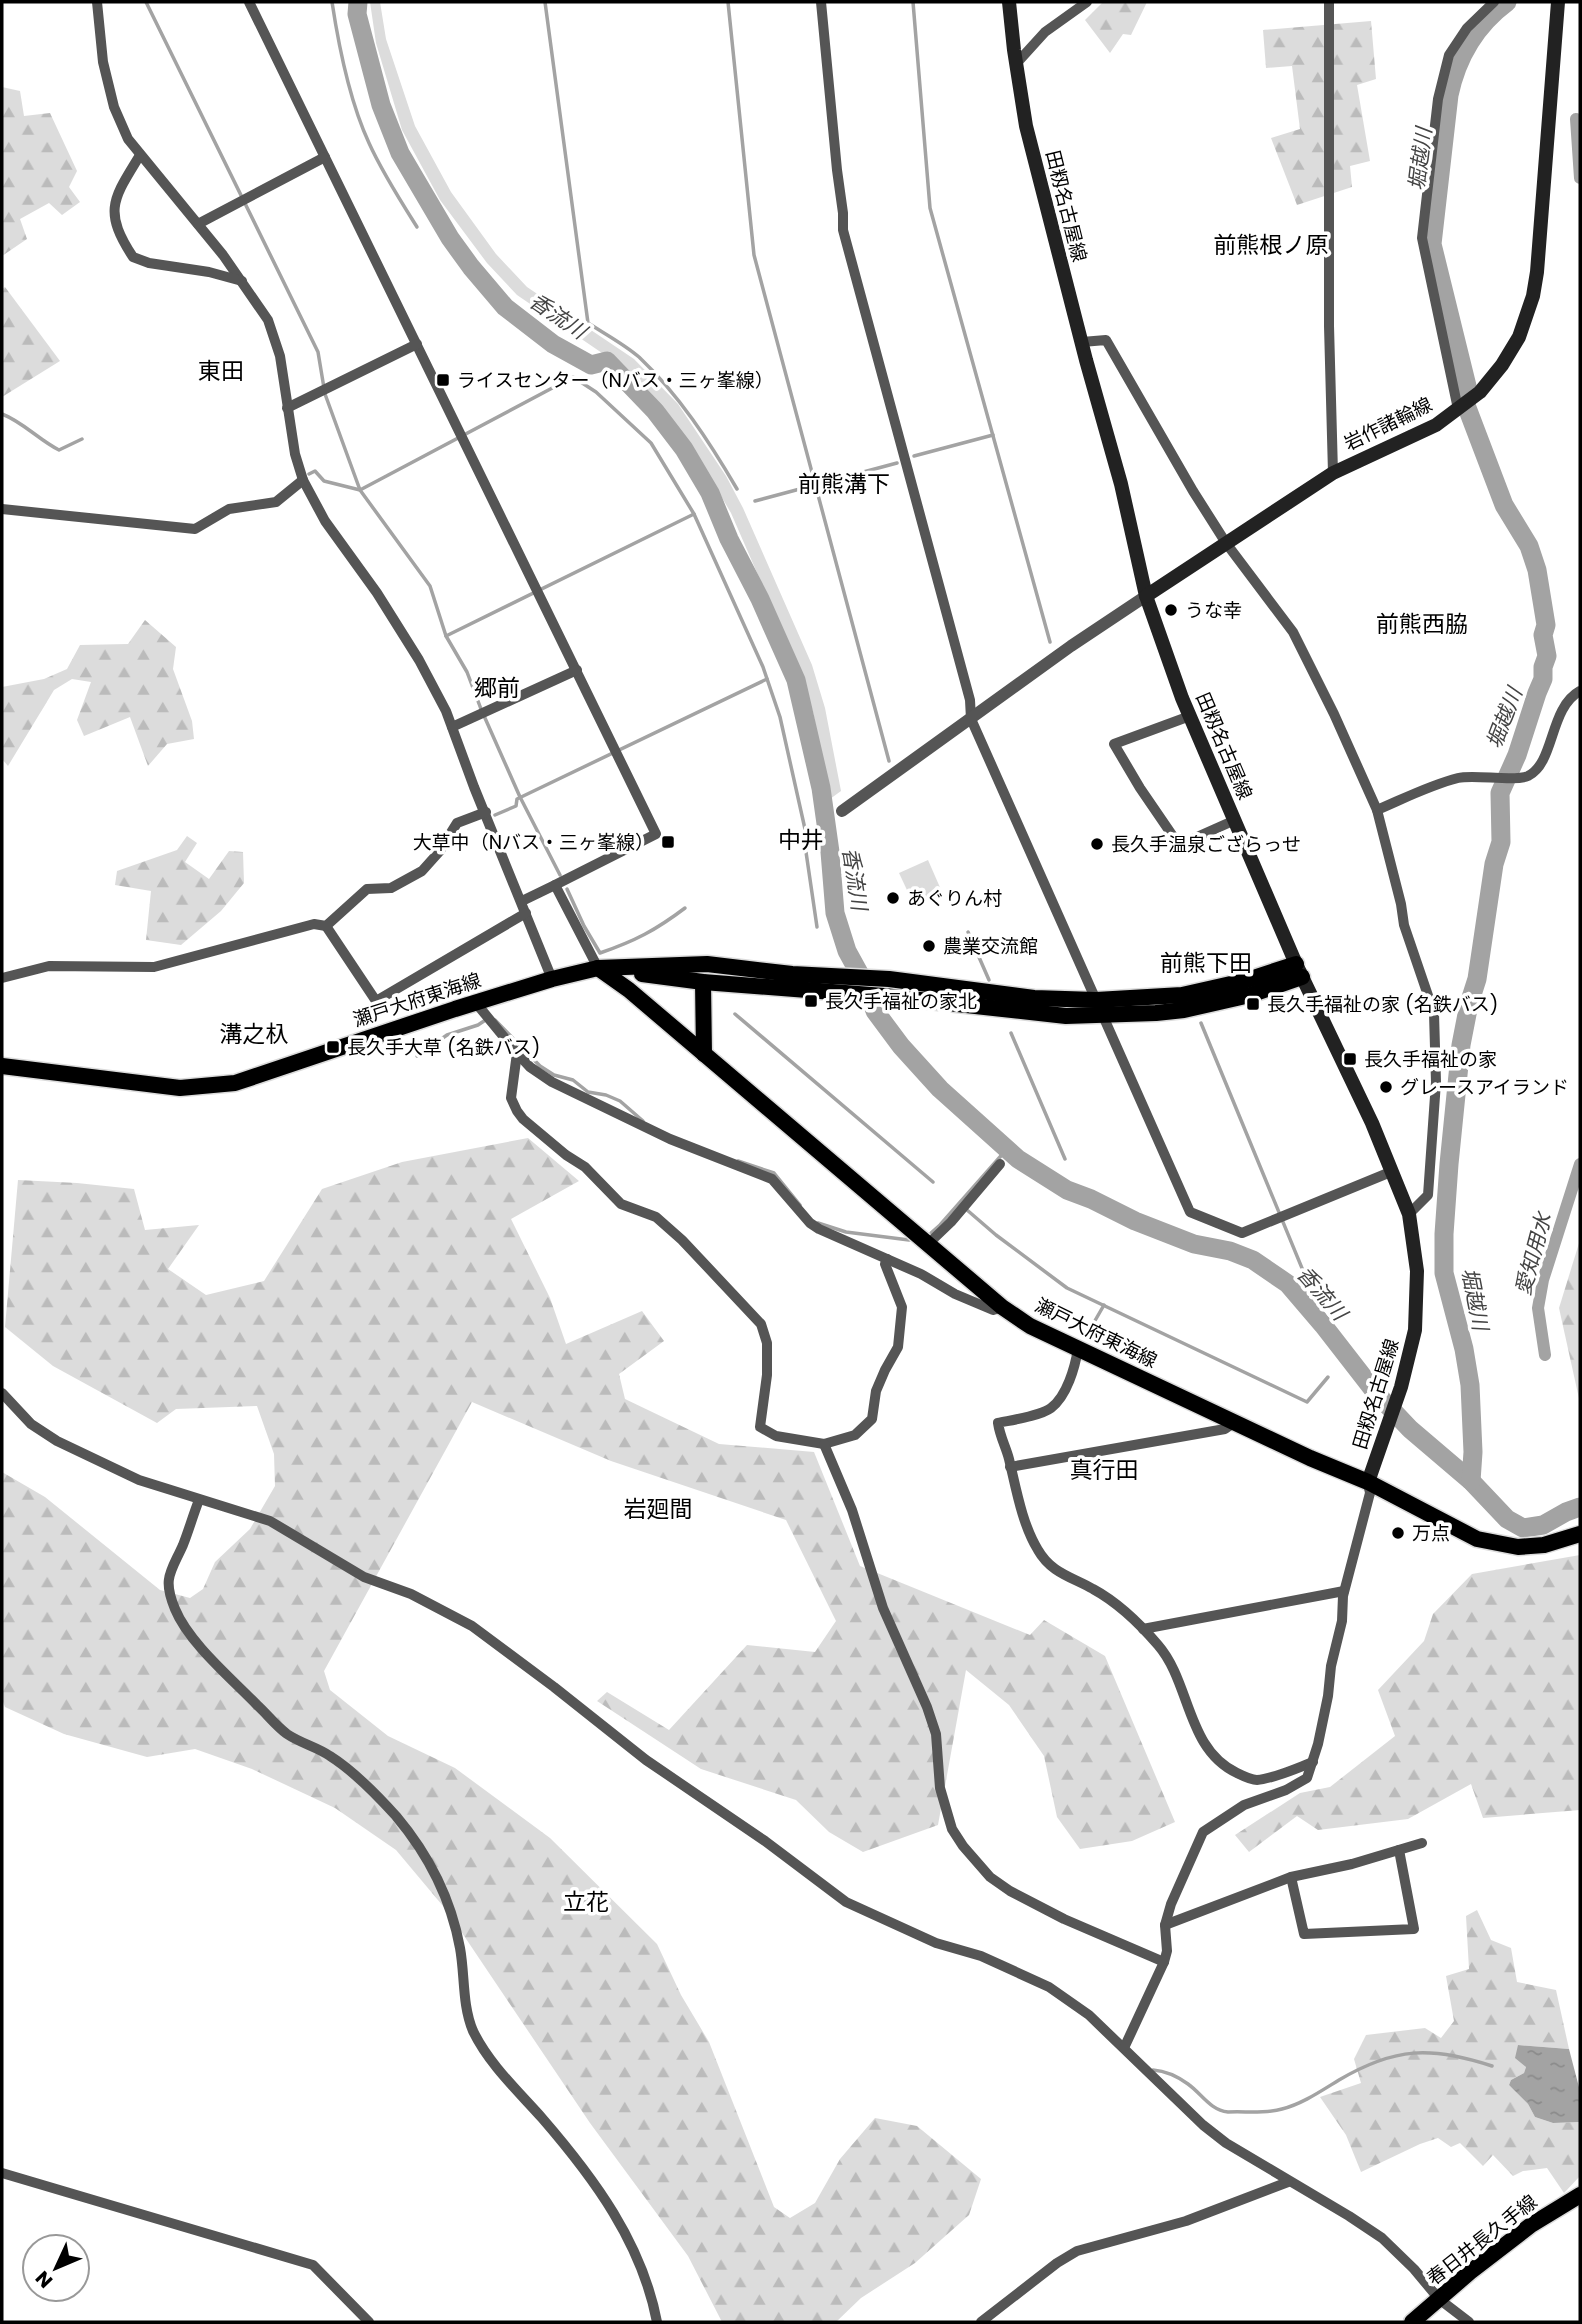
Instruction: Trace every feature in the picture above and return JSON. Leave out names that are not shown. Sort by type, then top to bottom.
[{"type":"main road","name":"田籾名古屋線","points":[[1009,2],[1026,126],[1121,484],[1146,596],[1190,716],[1299,971],[1372,1122],[1409,1214],[1415,1245],[1415,1330],[1387,1434],[1368,1482]]},
{"type":"main road","name":"岩作諸輪線","points":[[1146,596],[1333,472],[1436,425],[1480,392],[1511,353],[1533,296],[1540,240],[1558,2]]},
{"type":"main road","name":"瀬戸大府東海線","points":[[2,1066],[180,1088],[235,1083],[476,1003],[552,979],[598,968],[707,964],[872,978],[1034,998],[1096,1000],[1182,995],[1299,971]]},
{"type":"main road","name":"瀬戸大府東海線","points":[[598,968],[703,982],[884,996],[1066,1016],[1184,1010],[1250,995],[1299,971]]},
{"type":"main road","name":"瀬戸大府東海線","points":[[598,968],[629,990],[1002,1307],[1030,1326],[1310,1458],[1368,1482],[1477,1539],[1518,1547],[1544,1545],[1580,1534]]},
{"type":"main road","points":[[703,982],[704,1055]]},
{"type":"main road","name":"春日井長久手線","points":[[1412,2322],[1531,2225],[1580,2195]]},
{"type":"street","points":[[97,2],[103,62],[114,107],[128,139],[243,281],[268,320],[280,356],[295,454],[303,480],[325,521],[377,593],[419,660],[446,710],[552,979]]},
{"type":"street","points":[[249,2],[656,834],[522,901]]},
{"type":"street","points":[[821,2],[843,230],[970,700],[971,719],[1096,1000]]},
{"type":"street","points":[[1016,64],[1045,32],[1087,2]]},
{"type":"street","points":[[1329,2],[1329,312],[1333,472]]},
{"type":"street","points":[[1458,409],[1422,237],[1437,99],[1449,55],[1467,29],[1494,2]]},
{"type":"street","points":[[140,156],[117,193],[113,206],[118,230],[133,257],[149,263],[209,272],[243,281]]},
{"type":"street","points":[[198,224],[325,157]]},
{"type":"street","points":[[1082,342],[1106,340],[1185,479],[1226,543],[1293,632],[1335,714],[1377,810],[1404,925],[1434,1013],[1436,1082],[1429,1195],[1409,1214]]},
{"type":"street","points":[[287,408],[417,344]]},
{"type":"street","points":[[2,509],[195,529],[229,509],[276,502],[303,480]]},
{"type":"street","points":[[842,811],[1060,654],[1146,596]]},
{"type":"street","points":[[452,727],[577,670]]},
{"type":"street","points":[[1377,810],[1461,777],[1527,776],[1536,769],[1546,752],[1557,718],[1572,695],[1580,691]]},
{"type":"street","points":[[1190,716],[1114,744],[1179,845],[1235,820]]},
{"type":"street","points":[[326,926],[367,889],[391,888],[422,871],[439,852],[457,823],[486,812]]},
{"type":"street","points":[[555,885],[598,968]]},
{"type":"street","points":[[2,978],[49,967],[154,967],[314,924],[326,926],[376,1001],[526,913]]},
{"type":"street","points":[[476,1003],[530,1067],[552,1082],[670,1139],[772,1179],[810,1223],[855,1246],[921,1274],[955,1294],[993,1310],[1002,1307]]},
{"type":"street","points":[[1103,1016],[1190,1212],[1242,1233],[1393,1171]]},
{"type":"street","points":[[517,1053],[512,1098],[523,1119],[566,1155],[585,1167],[621,1204],[656,1217],[682,1240],[761,1324],[767,1343],[760,1427],[776,1436],[824,1444],[855,1435],[872,1419],[876,1391],[898,1347],[902,1307],[886,1264],[887,1259]]},
{"type":"street","points":[[928,1244],[951,1222],[1000,1164]]},
{"type":"street","points":[[1078,1349],[1076,1362],[1064,1392],[1051,1408],[998,1423],[1030,1533],[1038,1551],[1056,1572],[1095,1590],[1130,1616],[1159,1646],[1170,1663],[1202,1742],[1234,1772],[1255,1781],[1313,1762]]},
{"type":"street","points":[[2,1393],[31,1424],[57,1441],[139,1480],[270,1521],[364,1577],[411,1594],[472,1626],[646,1760],[765,1840],[846,1902],[936,1942],[981,1956],[1049,1987],[1089,2014],[1203,2125],[1226,2143],[1382,2238],[1414,2269],[1439,2299],[1469,2322]]},
{"type":"street","points":[[1010,1467],[1225,1429],[1235,1422]]},
{"type":"street","points":[[824,1444],[852,1510],[883,1608],[927,1707],[936,1734],[940,1788],[951,1829],[990,1877],[1010,1891],[1064,1919],[1164,1962]]},
{"type":"street","points":[[1124,2048],[1164,1962],[1167,1951],[1165,1925],[1171,1904],[1203,1832],[1244,1805],[1286,1790],[1307,1778],[1328,1696],[1331,1666],[1342,1621],[1344,1591],[1370,1493],[1368,1482]]},
{"type":"street","points":[[199,1500],[183,1544],[170,1568],[168,1580],[169,1592],[184,1626],[221,1669],[287,1734],[328,1755],[347,1769],[396,1816],[417,1844],[449,1907],[460,1949],[465,2000],[472,2029],[489,2058],[561,2140],[599,2189],[623,2227],[640,2262],[652,2296],[657,2322]]},
{"type":"street","points":[[1143,1629],[1344,1591]]},
{"type":"street","points":[[1165,1925],[1291,1877],[1352,1864],[1422,1843]]},
{"type":"street","points":[[1291,1877],[1304,1934],[1414,1929],[1399,1850]]},
{"type":"street","points":[[2,2174],[313,2265],[369,2322]]},
{"type":"street","points":[[981,2322],[1057,2263],[1077,2251],[1186,2221],[1288,2182]]},
{"type":"green space","points":[[370,2],[380,2],[386,39],[415,126],[451,192],[496,254],[527,287],[634,359],[678,404],[726,476],[743,508],[812,665],[825,708],[841,791],[830,799],[813,712],[799,669],[731,513],[694,450],[668,413],[624,368],[517,295],[487,263],[440,200],[402,130],[376,43]]},
{"type":"green space","points":[[1103,2],[1147,2],[1131,35],[1123,34],[1110,53],[1085,20]]},
{"type":"green space","points":[[1371,21],[1376,79],[1357,85],[1370,161],[1350,166],[1352,187],[1297,205],[1271,138],[1300,129],[1292,66],[1266,68],[1263,30]]},
{"type":"green space","points":[[2,87],[20,91],[24,116],[50,113],[77,171],[69,187],[80,202],[62,215],[49,203],[20,219],[27,239],[2,256]]},
{"type":"green space","points":[[5,287],[60,361],[2,397],[2,289]]},
{"type":"green space","points":[[145,620],[176,647],[173,669],[192,721],[194,739],[167,744],[148,766],[130,717],[84,736],[77,720],[91,682],[72,679],[54,690],[8,766],[2,759],[2,687],[44,679],[67,669],[80,645],[128,644]]},
{"type":"green space","points":[[187,836],[197,843],[185,862],[209,879],[229,851],[243,852],[244,883],[221,911],[181,945],[146,940],[151,891],[115,885],[117,871],[177,850]]},
{"type":"green space","points":[[928,860],[942,892],[914,905],[899,873]]},
{"type":"green space","points":[[528,1138],[579,1181],[511,1219],[550,1298],[566,1344],[642,1311],[664,1341],[619,1374],[625,1399],[719,1444],[814,1452],[860,1566],[1030,1635],[1044,1620],[1105,1656],[1175,1822],[1132,1841],[1080,1849],[1057,1817],[1044,1756],[1009,1705],[966,1670],[938,1825],[863,1852],[829,1832],[796,1800],[701,1769],[597,1701],[607,1692],[669,1730],[747,1645],[815,1652],[836,1621],[786,1520],[611,1461],[472,1402],[324,1671],[330,1690],[388,1736],[455,1768],[550,1838],[657,1944],[681,1995],[709,2042],[774,2207],[790,2218],[815,2203],[840,2159],[875,2118],[917,2126],[981,2179],[969,2215],[915,2263],[861,2298],[836,2322],[722,2322],[688,2256],[590,2123],[448,1912],[396,1850],[335,1808],[252,1769],[195,1749],[147,1757],[64,1734],[5,1707],[2,1699],[2,1472],[45,1497],[160,1590],[190,1598],[203,1589],[215,1562],[250,1529],[275,1486],[274,1454],[257,1406],[176,1409],[157,1423],[53,1366],[5,1327],[18,1180],[134,1189],[145,1230],[199,1225],[168,1269],[206,1295],[264,1281],[322,1189],[402,1162]]},
{"type":"green space","points":[[1580,1240],[1580,1403],[1559,1308]]},
{"type":"green space","points":[[1580,1555],[1580,1810],[1483,1818],[1471,1784],[1408,1819],[1318,1830],[1297,1816],[1249,1852],[1235,1835],[1300,1793],[1330,1787],[1395,1736],[1378,1690],[1424,1641],[1433,1614],[1472,1574]]},
{"type":"green space","points":[[1477,1910],[1491,1940],[1511,1948],[1517,1982],[1556,1990],[1569,2049],[1518,2045],[1526,2067],[1524,2073],[1511,2080],[1509,2085],[1528,2104],[1535,2117],[1553,2123],[1580,2122],[1580,2176],[1564,2193],[1547,2168],[1523,2171],[1513,2176],[1493,2155],[1483,2166],[1460,2143],[1451,2147],[1438,2138],[1361,2172],[1346,2135],[1320,2097],[1361,2083],[1354,2059],[1366,2035],[1425,2028],[1441,2038],[1454,2021],[1446,1976],[1469,1969],[1466,1916]]},
{"type":"water","points":[[1518,2045],[1569,2049],[1580,2091],[1580,2122],[1553,2123],[1535,2117],[1528,2104],[1509,2085],[1511,2080],[1524,2073],[1526,2067],[1515,2058]]},
{"type":"waterway","points":[[146,2],[318,352],[325,394],[360,490],[430,586],[446,636],[467,672],[520,797],[560,875]]},
{"type":"waterway","points":[[332,2],[346,74],[362,126],[385,175],[417,227]]},
{"type":"waterway","name":"香流川","points":[[358,2],[357,14],[381,105],[400,153],[450,238],[505,307],[553,344],[591,365],[607,361],[655,411],[684,449],[710,493],[796,680],[821,788],[835,913],[847,951],[864,982],[875,1011],[901,1046],[940,1089],[1018,1159],[1067,1190],[1194,1244],[1230,1251],[1253,1260],[1288,1284],[1375,1392],[1410,1429],[1471,1481],[1507,1519],[1523,1528],[1543,1525],[1580,1507]]},
{"type":"waterway","points":[[545,2],[588,323],[621,343],[654,372],[692,419],[737,489]]},
{"type":"waterway","points":[[728,2],[754,255],[889,761]]},
{"type":"waterway","points":[[913,2],[930,208],[1050,642]]},
{"type":"waterway","name":"堀越川","points":[[1471,1481],[1473,1452],[1470,1385],[1464,1349],[1444,1273],[1449,1164],[1461,1045],[1477,979],[1494,864],[1501,842],[1500,793],[1517,755],[1543,679],[1547,656],[1543,635],[1546,625],[1537,570],[1529,546],[1504,505],[1466,405],[1467,386],[1432,244],[1449,95],[1457,68],[1477,32],[1507,2]]},
{"type":"waterway","name":"愛知用水","points":[[1576,119],[1580,178]]},
{"type":"waterway","points":[[309,474],[315,471],[324,481],[360,490],[573,377],[596,392],[651,443],[694,514],[763,667],[780,717],[805,829]]},
{"type":"waterway","points":[[2,414],[59,450],[82,439]]},
{"type":"waterway","points":[[914,456],[993,435]]},
{"type":"waterway","points":[[755,501],[897,463]]},
{"type":"waterway","points":[[446,636],[694,514]]},
{"type":"waterway","points":[[495,815],[516,806],[517,799],[767,679]]},
{"type":"waterway","points":[[806,852],[817,927]]},
{"type":"waterway","points":[[567,889],[600,953],[645,934],[685,908]]},
{"type":"waterway","points":[[968,932],[989,980]]},
{"type":"waterway","points":[[735,1014],[933,1182]]},
{"type":"waterway","points":[[417,1056],[447,1035],[478,1025],[487,1019]]},
{"type":"waterway","points":[[495,1020],[540,1066],[554,1075],[573,1080],[588,1092],[620,1101],[643,1121]]},
{"type":"waterway","points":[[1201,1023],[1304,1273],[1339,1313]]},
{"type":"waterway","points":[[1011,1033],[1065,1159]]},
{"type":"waterway","points":[[931,1233],[1007,1149]]},
{"type":"waterway","points":[[738,1161],[774,1173],[800,1205]]},
{"type":"waterway","name":"愛知用水","points":[[1545,1355],[1538,1308],[1543,1280],[1580,1164]]},
{"type":"waterway","points":[[967,1210],[1067,1288],[1307,1402],[1328,1377]]},
{"type":"waterway","points":[[818,1223],[846,1232],[909,1240]]},
{"type":"waterway","points":[[1085,1338],[1104,1305]]},
{"type":"waterway","points":[[1153,2070],[1180,2079],[1222,2111],[1255,2112],[1275,2111],[1297,2104],[1359,2069],[1396,2056],[1432,2053],[1492,2066]]},
{"type":"place","name":"ライスセンター（Nバス・三ヶ峯線）","points":[[443,380]]},
{"type":"place","name":"うな幸","points":[[1171,610]]},
{"type":"place","name":"大草中（Nバス・三ヶ峯線）","points":[[668,842]]},
{"type":"place","name":"長久手温泉ござらっせ","points":[[1097,844]]},
{"type":"place","name":"あぐりん村","points":[[893,898]]},
{"type":"place","name":"農業交流館","points":[[929,946]]},
{"type":"place","name":"長久手福祉の家北","points":[[811,1001]]},
{"type":"place","name":"長久手福祉の家 (名鉄バス)","points":[[1253,1004]]},
{"type":"place","name":"長久手大草 (名鉄バス)","points":[[333,1047]]},
{"type":"place","name":"長久手福祉の家","points":[[1350,1059]]},
{"type":"place","name":"グレースアイランド","points":[[1386,1087]]},
{"type":"place","name":"万点","points":[[1398,1533]]},
{"type":"district","name":"前熊根ノ原","points":[[1271,245]]},
{"type":"district","name":"東田","points":[[221,371]]},
{"type":"district","name":"前熊溝下","points":[[844,484]]},
{"type":"district","name":"前熊西脇","points":[[1422,624]]},
{"type":"district","name":"郷前","points":[[497,688]]},
{"type":"district","name":"中井","points":[[801,840]]},
{"type":"district","name":"前熊下田","points":[[1206,963]]},
{"type":"district","name":"溝之杁","points":[[254,1034]]},
{"type":"district","name":"真行田","points":[[1104,1470]]},
{"type":"district","name":"岩廻間","points":[[658,1509]]},
{"type":"district","name":"立花","points":[[586,1902]]}]
